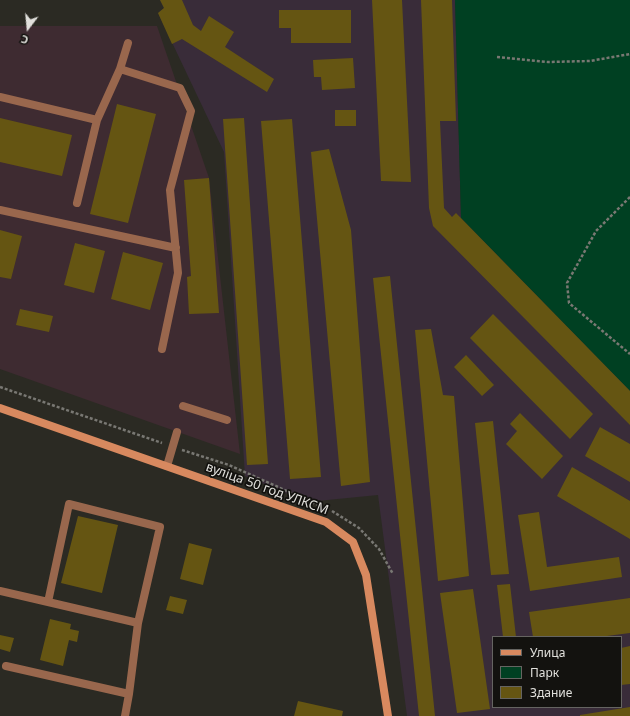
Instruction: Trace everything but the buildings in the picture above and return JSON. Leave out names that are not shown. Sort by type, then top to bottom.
[{"type":"main road","name":"вуліца 50 год УЛКСМ","points":[[0,408],[326,522],[353,542],[366,575],[388,716]]},
{"type":"lane","points":[[77,203],[97,120],[120,69],[128,43]]},
{"type":"lane","points":[[120,69],[180,88],[192,111],[170,190],[178,273],[162,349]]},
{"type":"lane","points":[[0,97],[97,120]]},
{"type":"lane","points":[[0,210],[176,248]]},
{"type":"lane","points":[[183,406],[227,420]]},
{"type":"lane","points":[[167,466],[177,432]]},
{"type":"lane","points":[[48,602],[69,504],[160,527],[138,623],[129,694],[124,716]]},
{"type":"lane","points":[[0,591],[138,623]]},
{"type":"lane","points":[[6,666],[129,694]]},
{"type":"path","points":[[497,57],[555,62],[590,61],[630,54]]},
{"type":"path","points":[[630,197],[596,231],[567,283],[569,304],[630,354]]},
{"type":"path","points":[[0,387],[228,465],[338,514],[359,528],[379,550],[393,574]]},
{"type":"shaded area","points":[[160,0],[455,0],[461,218],[630,391],[630,716],[407,716],[378,495],[307,502],[245,476],[224,152],[158,13],[164,8]]},
{"type":"shaded area","points":[[0,26],[157,26],[209,178],[240,454],[0,369]]},
{"type":"green space","points":[[455,0],[630,0],[630,391],[461,218]]}]
